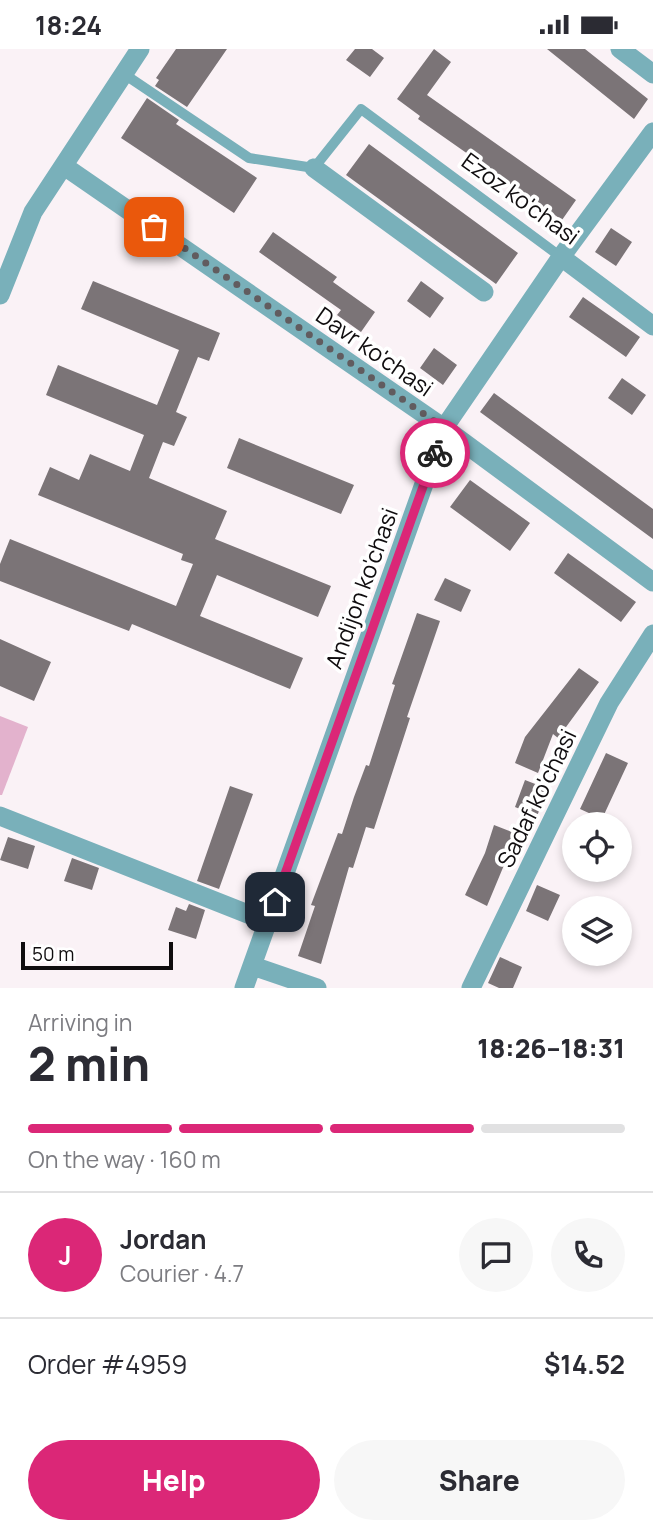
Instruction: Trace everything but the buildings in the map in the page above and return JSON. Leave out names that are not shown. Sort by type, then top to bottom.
[{"type":"street","points":[[0,295],[33,212],[140,49]]},
{"type":"street","points":[[620,49],[653,74]]},
{"type":"street","name":"Andijon ko'chasi","points":[[244,988],[444,428],[561,257],[653,132]]},
{"type":"street","name":"Davr ko'chasi","points":[[64,166],[444,428],[653,582]]},
{"type":"street","points":[[314,168],[484,292]]},
{"type":"street","name":"Ezoz ko'chasi","points":[[561,257],[653,325]]},
{"type":"street","name":"Sadaf ko'chasi","points":[[471,988],[609,703],[653,634]]},
{"type":"street","points":[[0,816],[268,922]]},
{"type":"street","points":[[253,966],[317,988]]},
{"type":"lane","points":[[124,74],[249,158],[314,168]]},
{"type":"lane","name":"Ezoz ko'chasi","points":[[314,168],[360,109],[561,257]]},
{"type":"shaded area","points":[[0,716],[28,727],[2,795],[0,795]]},
{"type":"way so far","points":[[154,227],[444,428],[435,453]]},
{"type":"route","points":[[275,902],[435,453]]}]
